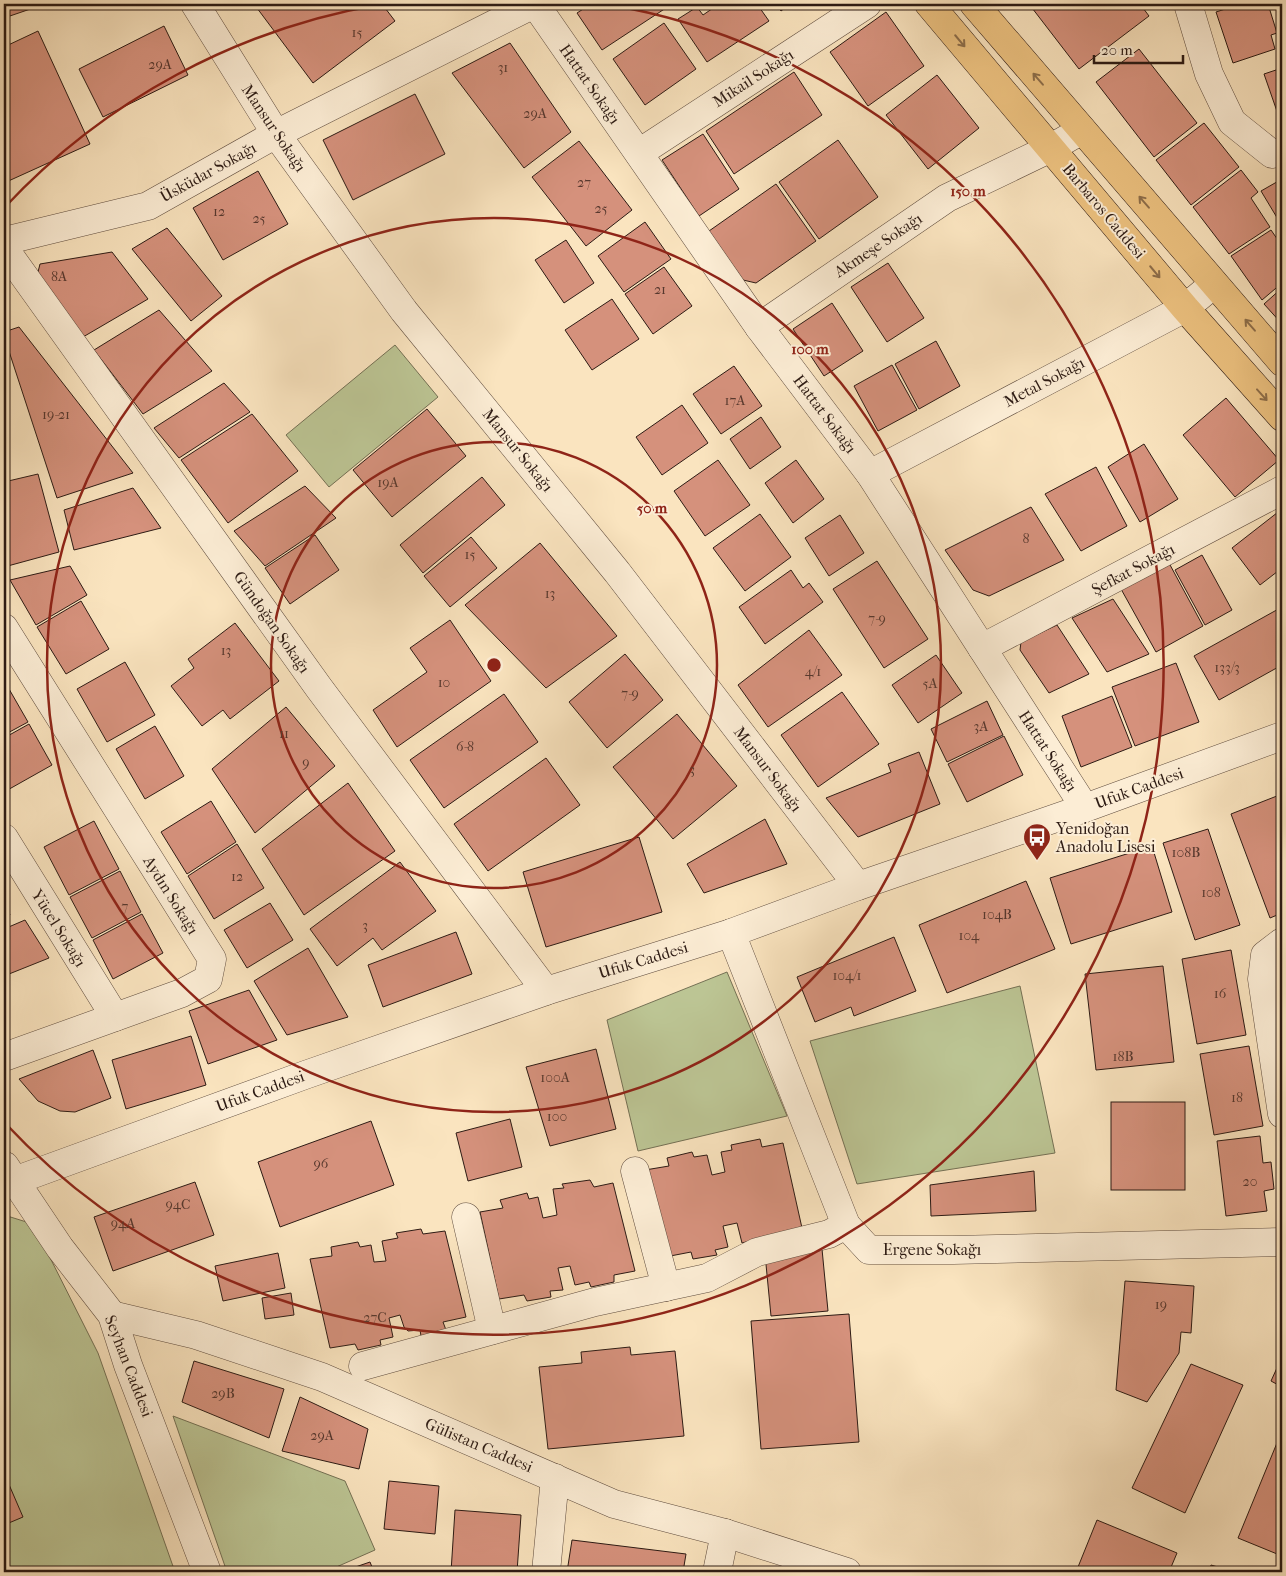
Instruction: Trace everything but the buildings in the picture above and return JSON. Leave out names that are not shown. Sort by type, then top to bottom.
[{"type":"main road","name":"Barbaros Caddesi","points":[[929,4],[1185,308],[1282,417]]},
{"type":"main road","points":[[974,4],[1282,362]]},
{"type":"street","name":"Mansur Sokağı","points":[[195,4],[276,134],[404,311],[617,572],[858,886]]},
{"type":"street","name":"Üsküdar Sokağı","points":[[4,241],[148,206],[276,134],[534,4]]},
{"type":"street","name":"Hattat Sokağı","points":[[534,4],[758,327],[870,474],[1085,808]]},
{"type":"street","name":"Mikail Sokağı","points":[[639,153],[867,4]]},
{"type":"street","points":[[1188,4],[1209,74],[1232,122],[1272,154],[1282,152]]},
{"type":"street","name":"Akmeşe Sokağı","points":[[758,327],[947,198],[1051,148],[1082,130]]},
{"type":"street","name":"Gündoğan Sokağı","points":[[4,248],[319,688],[546,991]]},
{"type":"street","name":"Metal Sokağı","points":[[870,474],[1185,308],[1214,284]]},
{"type":"street","name":"Şefkat Sokağı","points":[[982,648],[1282,490]]},
{"type":"street","name":"Aydın Sokağı","points":[[4,628],[212,959],[208,979],[182,993],[4,1057]]},
{"type":"street","name":"Ufuk Caddesi","points":[[7,1176],[546,991],[731,933],[858,886],[1085,808],[1282,736]]},
{"type":"street","name":"Yücel Sokağı","points":[[4,838],[115,1017]]},
{"type":"street","name":"Ergene Sokağı","points":[[731,933],[846,1225],[869,1250],[953,1250],[1282,1242]]},
{"type":"street","points":[[1282,942],[1265,955],[1262,979],[1282,1114]]},
{"type":"street","points":[[635,1171],[666,1287]]},
{"type":"street","name":"Seyhan Caddesi","points":[[7,1176],[112,1314],[128,1365],[207,1572]]},
{"type":"street","points":[[466,1217],[492,1330]]},
{"type":"street","points":[[363,1366],[595,1302],[707,1278],[757,1252],[829,1234],[846,1225]]},
{"type":"street","name":"Gülistan Caddesi","points":[[112,1314],[196,1335],[322,1377],[614,1504],[726,1533],[847,1572]]},
{"type":"street","points":[[546,1572],[555,1478]]},
{"type":"street","points":[[718,1572],[726,1533]]},
{"type":"green space","points":[[395,345],[438,397],[329,487],[286,435]]},
{"type":"green space","points":[[727,972],[787,1116],[638,1151],[607,1020]]},
{"type":"green space","points":[[1020,986],[1055,1153],[857,1184],[810,1041]]},
{"type":"green space","points":[[4,1215],[33,1224],[98,1353],[175,1572],[4,1572]]},
{"type":"green space","points":[[173,1416],[345,1481],[375,1550],[325,1572],[227,1572]]},
{"type":"place","name":"Yenidoğan Anadolu Lisesi","points":[[1037,861]]}]
